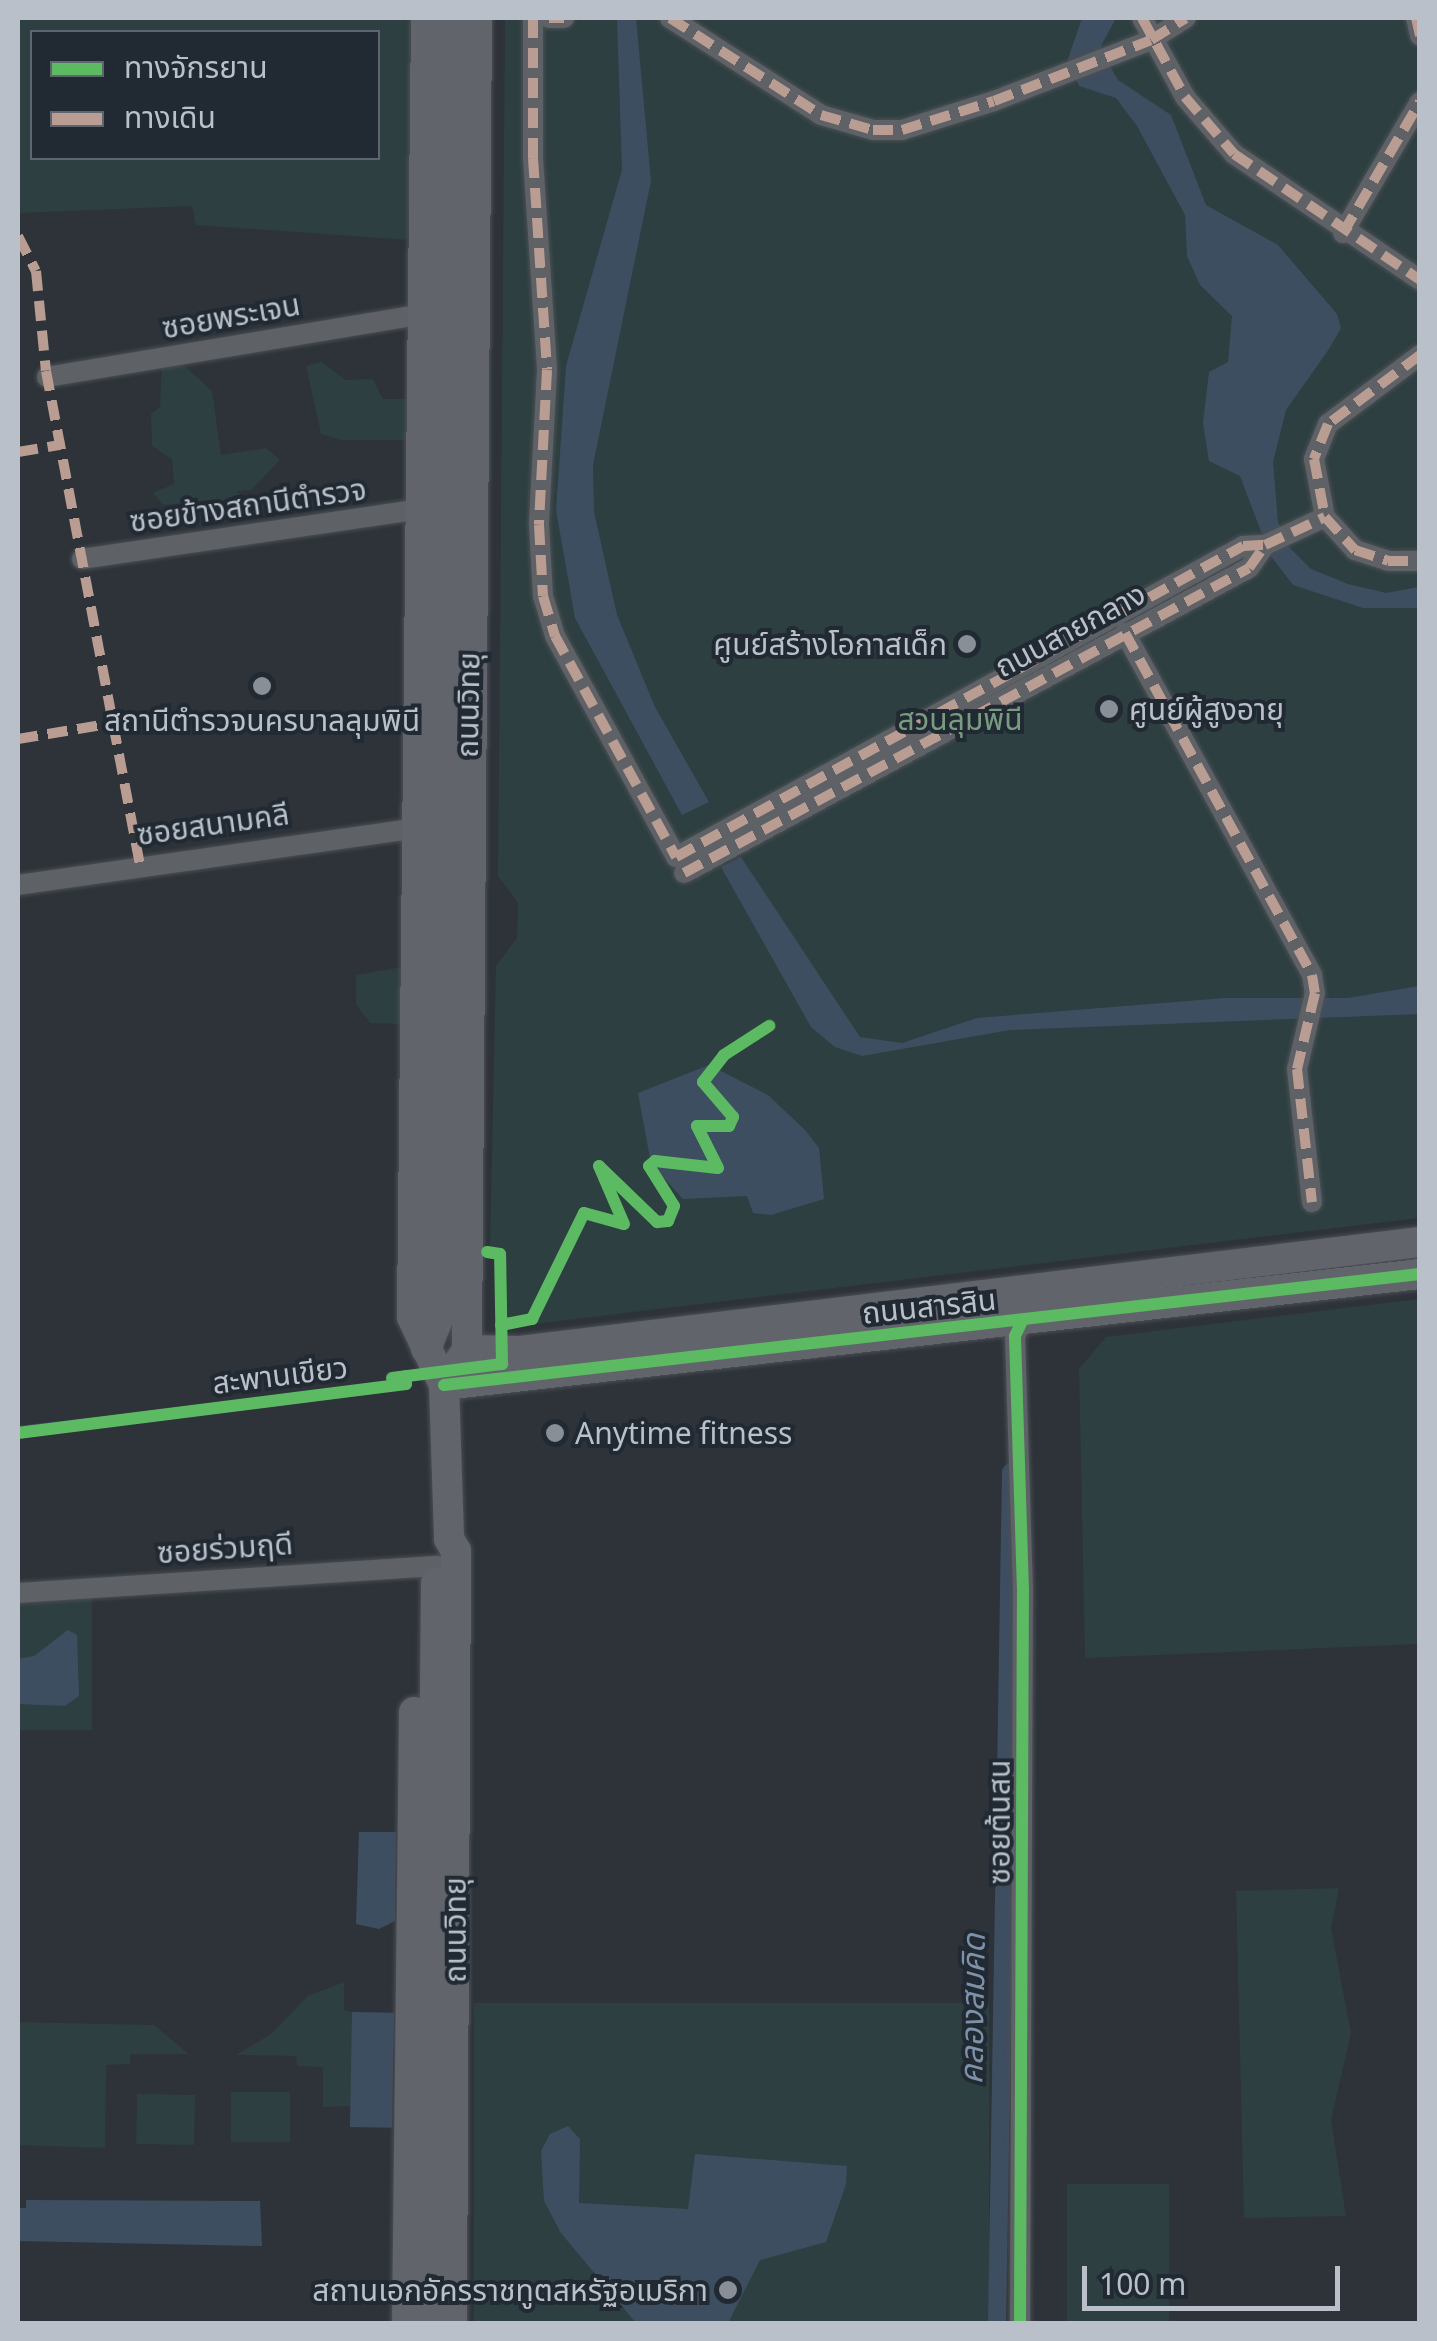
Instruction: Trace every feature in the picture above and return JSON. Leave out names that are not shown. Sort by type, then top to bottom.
[{"type":"main road","name":"ถนนวิทยุ","points":[[426,18],[451,111]]},
{"type":"main road","name":"ถนนวิทยุ","points":[[429,929],[444,678],[450,18]]},
{"type":"main road","name":"ถนนวิทยุ","points":[[468,1350],[444,678],[422,509],[424,314],[451,111],[477,18]]},
{"type":"main road","name":"ถนนวิทยุ","points":[[407,2324],[430,2202],[432,1968],[422,1783],[443,1553],[444,1386],[426,1349],[440,1316],[429,929],[418,828],[444,678]]},
{"type":"main road","name":"ถนนสารสิน","points":[[468,1350],[520,1351],[1420,1242]]},
{"type":"main road","name":"ถนนสารสิน","points":[[444,1386],[1420,1274]]},
{"type":"main road","points":[[444,1386],[468,1350]]},
{"type":"main road","name":"ถนนวิทยุ","points":[[429,2324],[432,1968],[456,1570],[443,1553]]},
{"type":"main road","name":"ถนนวิทยุ","points":[[430,2202],[452,2324]]},
{"type":"street","name":"ถนนสายกลาง","points":[[533,18],[533,158],[547,370],[538,525],[543,596],[554,636],[680,866],[1178,593],[1249,568],[1275,541],[1325,517]]},
{"type":"street","points":[[549,18],[564,18]]},
{"type":"street","points":[[670,18],[822,115],[874,130],[936,121],[1151,40],[1186,18]]},
{"type":"street","points":[[1142,18],[1185,97],[1234,154],[1343,233],[1420,280]]},
{"type":"street","points":[[1416,18],[1420,36]]},
{"type":"street","points":[[1343,233],[1420,102]]},
{"type":"street","name":"ซอยพระเจน","points":[[47,378],[424,314]]},
{"type":"street","points":[[1420,355],[1328,424],[1314,460],[1325,517],[1355,550],[1388,562],[1420,561]]},
{"type":"street","name":"ซอยข้างสถานีตำรวจ","points":[[82,560],[422,509]]},
{"type":"street","name":"ถนนสายกลาง","points":[[1018,680],[1126,633],[1178,593]]},
{"type":"street","points":[[1126,633],[1312,975],[1315,992],[1297,1069],[1312,1202]]},
{"type":"street","name":"ซอยสนามคลี","points":[[18,885],[418,828]]},
{"type":"street","name":"ซอยต้นสน","points":[[1020,2324],[1023,1631],[1016,1336],[1022,1321]]},
{"type":"street","name":"ซอยร่วมฤดี","points":[[18,1593],[443,1553]]},
{"type":"green space","points":[[18,18],[415,18],[408,240],[196,225],[192,206],[18,213]]},
{"type":"green space","name":"สวนลุมพินี","points":[[505,18],[1419,18],[1419,1218],[508,1327],[505,1250],[490,1246],[496,966],[517,938],[518,903],[498,876]]},
{"type":"green space","points":[[178,360],[212,391],[221,455],[266,448],[280,460],[251,490],[237,491],[244,503],[225,516],[211,500],[163,505],[153,493],[174,484],[172,459],[152,446],[151,414],[160,407],[162,362]]},
{"type":"green space","points":[[321,362],[346,380],[373,379],[383,399],[411,399],[413,440],[342,440],[321,434],[306,366]]},
{"type":"green space","points":[[408,966],[402,1024],[370,1023],[356,1004],[356,975]]},
{"type":"green space","points":[[1419,1299],[1419,1644],[1085,1658],[1079,1369],[1106,1337]]},
{"type":"green space","points":[[18,1598],[92,1598],[92,1730],[18,1730]]},
{"type":"green space","points":[[1339,1888],[1331,1928],[1351,2033],[1331,2120],[1346,2216],[1244,2218],[1236,1891]]},
{"type":"green space","points":[[344,1982],[344,2010],[352,2012],[356,2106],[323,2107],[323,2067],[297,2066],[296,2056],[236,2055],[271,2034],[308,1996]]},
{"type":"green space","points":[[474,2003],[989,2003],[989,2323],[474,2323]]},
{"type":"green space","points":[[18,2022],[154,2025],[189,2054],[131,2054],[130,2064],[106,2065],[105,2148],[18,2145]]},
{"type":"green space","points":[[231,2092],[290,2092],[290,2142],[231,2142]]},
{"type":"green space","points":[[137,2094],[195,2095],[194,2145],[136,2144]]},
{"type":"green space","points":[[1067,2184],[1169,2184],[1169,2323],[1067,2323]]},
{"type":"water","points":[[617,18],[636,18],[651,181],[593,465],[594,512],[617,615],[655,707],[709,802],[682,815],[575,618],[556,510],[566,366],[622,170]]},
{"type":"water","points":[[1082,18],[1116,18],[1101,46],[1110,66],[1118,80],[1171,115],[1206,205],[1278,245],[1337,314],[1341,328],[1286,410],[1273,462],[1278,522],[1289,547],[1311,569],[1348,584],[1386,593],[1419,587],[1419,608],[1363,608],[1293,585],[1270,555],[1240,476],[1209,461],[1203,423],[1209,372],[1228,362],[1232,316],[1200,285],[1187,256],[1185,215],[1137,126],[1116,98],[1079,86],[1068,59]]},
{"type":"water","points":[[741,857],[860,1037],[902,1043],[977,1018],[1225,998],[1348,998],[1419,986],[1419,1014],[1010,1030],[862,1056],[835,1047],[811,1027],[721,867]]},
{"type":"water","points":[[709,1065],[768,1095],[805,1130],[819,1148],[824,1199],[771,1215],[753,1213],[747,1196],[683,1199],[651,1164],[638,1093]]},
{"type":"water","points":[[68,1630],[77,1635],[79,1696],[65,1706],[18,1704],[18,1659],[34,1656]]},
{"type":"water","points":[[359,1832],[396,1832],[395,1921],[379,1929],[356,1924]]},
{"type":"water","points":[[352,2012],[394,2013],[392,2128],[350,2127]]},
{"type":"water","points":[[568,2126],[580,2139],[579,2203],[688,2209],[695,2154],[847,2166],[846,2184],[826,2242],[760,2260],[728,2323],[636,2323],[561,2233],[544,2201],[541,2151],[550,2134]]},
{"type":"water","points":[[26,2200],[260,2201],[262,2246],[18,2241],[18,2208],[26,2208]]},
{"type":"waterway","points":[[18,1428],[381,1386]]},
{"type":"waterway","name":"คลองสมคิด","points":[[997,2324],[1011,1472]]},
{"type":"marked path","points":[[533,18],[533,158],[547,370],[539,525],[543,596],[555,636],[676,857],[1243,546],[1265,545],[1325,517]]},
{"type":"marked path","points":[[549,18],[564,18]]},
{"type":"marked path","points":[[670,18],[821,115],[873,130],[902,130],[994,101],[1151,40],[1186,18]]},
{"type":"marked path","points":[[1142,18],[1185,97],[1234,154],[1420,280]]},
{"type":"marked path","points":[[1416,18],[1420,36]]},
{"type":"marked path","points":[[1343,233],[1420,102]]},
{"type":"marked path","points":[[18,236],[36,271],[46,371],[140,865]]},
{"type":"marked path","points":[[1420,355],[1328,424],[1314,459],[1325,517],[1355,550],[1388,561],[1420,561]]},
{"type":"marked path","points":[[18,452],[60,445]]},
{"type":"marked path","points":[[684,873],[1249,568],[1265,545]]},
{"type":"marked path","points":[[1125,633],[1312,975],[1315,993],[1297,1069],[1312,1202]]},
{"type":"marked path","points":[[18,739],[114,723]]},
{"type":"cycle path","points":[[501,1325],[532,1319],[584,1213],[624,1224],[599,1166],[657,1222],[668,1221],[674,1206],[649,1166],[655,1161],[718,1168],[697,1126],[729,1126],[733,1117],[703,1082],[724,1055],[769,1026]]},
{"type":"cycle path","points":[[392,1378],[502,1364],[500,1254],[487,1252]]},
{"type":"cycle path","points":[[444,1385],[1420,1274]]},
{"type":"cycle path","points":[[1020,2324],[1023,1591],[1015,1336],[1022,1321]]},
{"type":"cycle path","name":"สะพานเขียว","points":[[18,1433],[406,1384],[406,1376]]},
{"type":"place","name":"ศูนย์สร้างโอกาสเด็ก","points":[[967,644]]},
{"type":"place","name":"สถานีตำรวจนครบาลลุมพินี","points":[[262,686]]},
{"type":"place","name":"ศูนย์ผู้สูงอายุ","points":[[1109,709]]},
{"type":"place","name":"Anytime fitness","points":[[555,1433]]},
{"type":"place","name":"สถานเอกอัครราชทูตสหรัฐอเมริกา","points":[[728,2290]]}]
